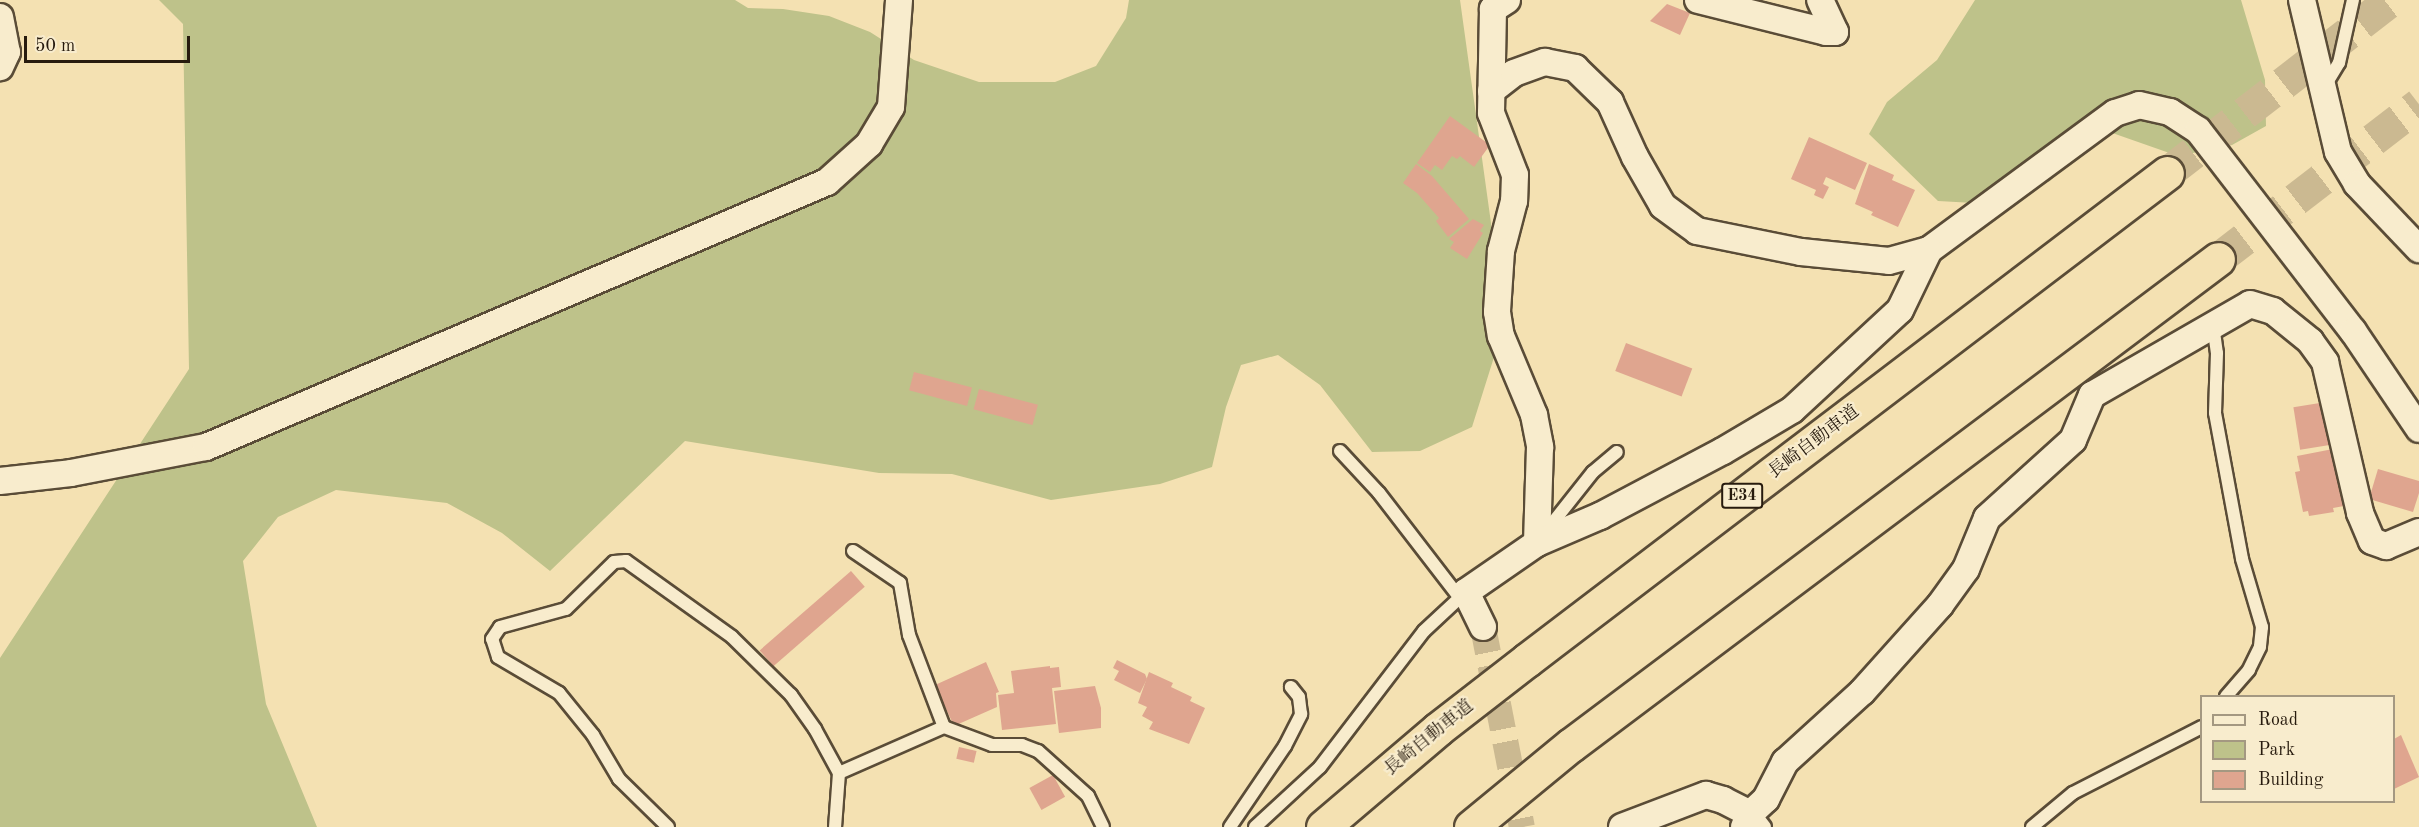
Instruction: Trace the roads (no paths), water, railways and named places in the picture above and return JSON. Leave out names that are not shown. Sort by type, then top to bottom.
[{"type":"highway","name":"長崎自動車道","points":[[1323,827],[1491,687],[2167,173]]},
{"type":"highway","points":[[1472,827],[1581,737],[2218,260]]},
{"type":"street","points":[[0,481],[71,473],[206,447],[827,182],[869,144],[891,106],[898,0]]},
{"type":"street","points":[[1507,0],[1493,9],[1491,113],[1515,175],[1514,201],[1501,251],[1497,312],[1501,336],[1534,415],[1540,447],[1537,543]]},
{"type":"street","points":[[1698,0],[1826,32],[1835,32],[1820,0]]},
{"type":"street","points":[[2302,0],[2338,152],[2357,184],[2419,249]]},
{"type":"street","points":[[0,16],[7,52],[0,67]]},
{"type":"street","points":[[1491,91],[1514,73],[1545,62],[1575,68],[1610,102],[1635,157],[1663,206],[1697,231],[1802,252],[1889,261],[1929,250],[2115,113],[2139,105],[2169,112],[2198,130],[2352,331],[2419,429]]},
{"type":"street","points":[[1483,627],[1463,595],[1537,543],[1600,516],[1723,451],[1792,410],[1900,310],[1929,250]]},
{"type":"street","points":[[1622,827],[1706,795],[1723,800],[1753,820],[1785,762],[1862,692],[1940,605],[1966,568],[1987,518],[2073,440],[2092,395],[2250,304],[2273,311],[2310,341],[2325,362],[2360,513],[2372,541],[2386,546],[2419,532]]},
{"type":"lane","points":[[2323,90],[2339,63],[2354,0]]},
{"type":"lane","points":[[2213,325],[2217,353],[2215,413],[2242,560],[2262,627],[2260,647],[2249,670],[2227,695]]},
{"type":"lane","points":[[1255,827],[1320,767],[1424,631],[1463,595],[1379,493],[1340,451]]},
{"type":"lane","points":[[1537,543],[1593,472],[1617,452]]},
{"type":"lane","points":[[853,551],[900,583],[909,634],[944,727]]},
{"type":"lane","points":[[668,827],[619,779],[593,735],[559,693],[498,657],[492,639],[500,627],[566,609],[614,562],[626,561],[732,638],[791,695],[815,729],[839,773],[836,827]]},
{"type":"lane","points":[[1230,827],[1285,746],[1301,714],[1299,697],[1290,687]]},
{"type":"lane","points":[[839,773],[944,727],[992,745],[1022,745],[1038,751],[1088,796],[1103,827]]},
{"type":"lane","points":[[2032,827],[2073,793],[2200,728]]},
{"type":"tunnel","points":[[2167,173],[2391,0]]},
{"type":"tunnel","points":[[2218,259],[2419,104]]},
{"type":"tunnel","points":[[1483,627],[1522,827]]}]
